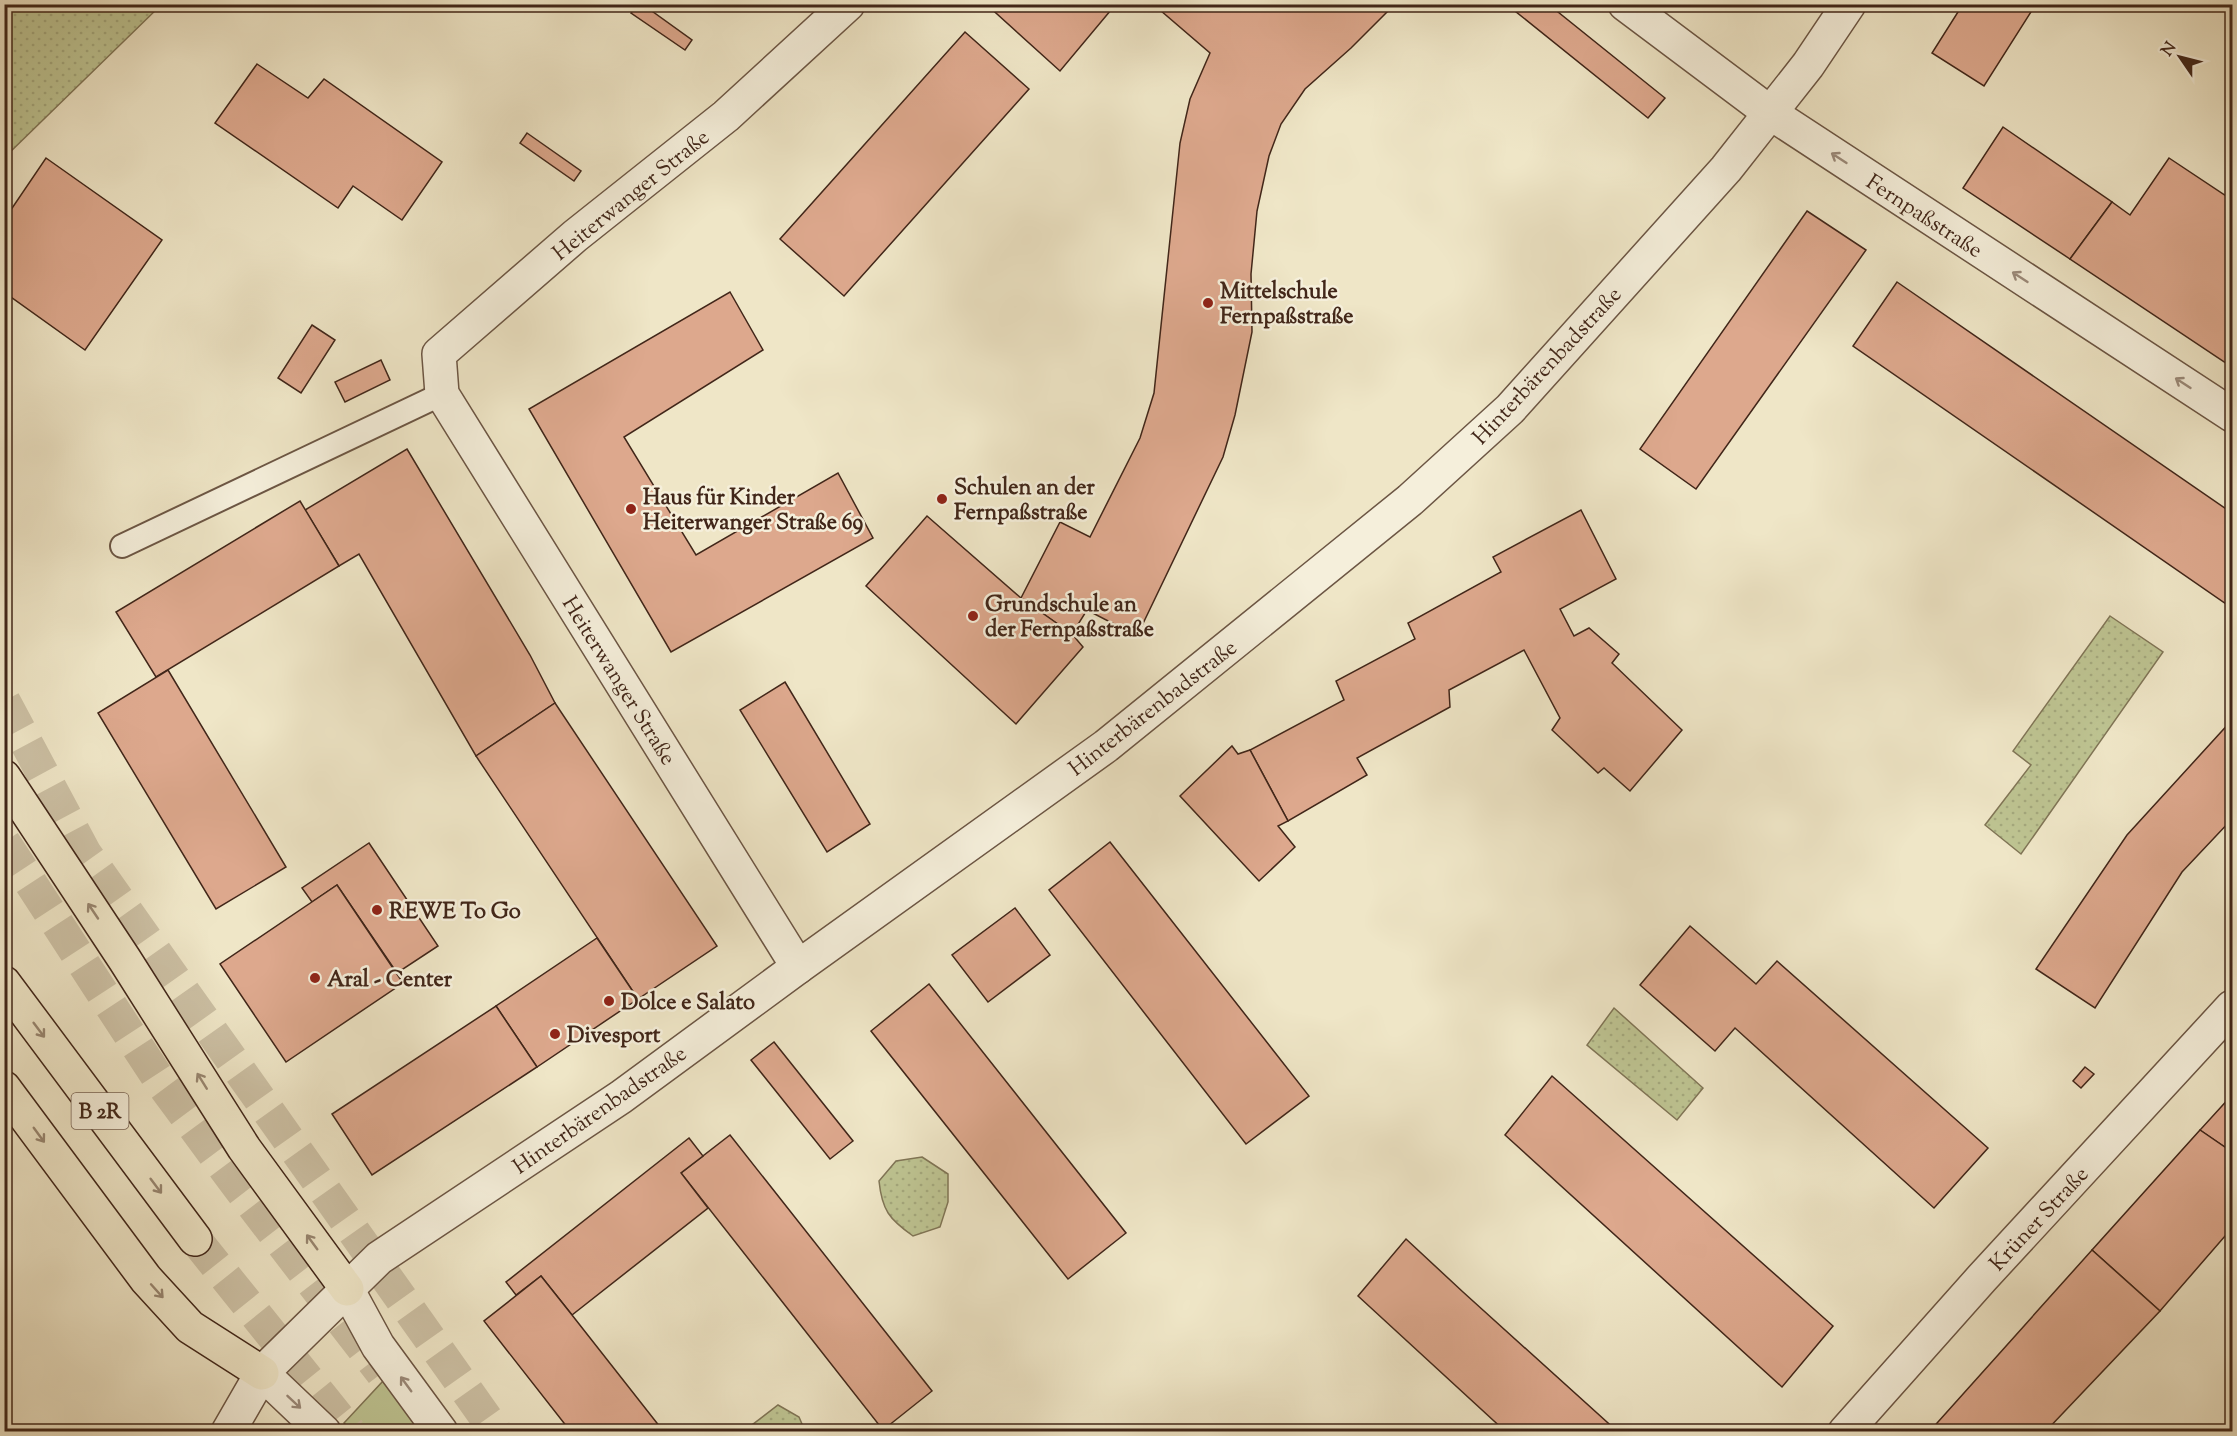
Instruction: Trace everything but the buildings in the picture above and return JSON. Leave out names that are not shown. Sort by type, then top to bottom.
[{"type":"highway","points":[[4,777],[125,960],[244,1148],[347,1289]]},
{"type":"highway","name":"B 2R","points":[[4,983],[195,1239]]},
{"type":"highway","points":[[4,1088],[146,1279],[190,1327],[262,1373]]},
{"type":"street","name":"Heiterwanger Straße","points":[[798,967],[442,393],[439,354],[575,236],[726,116],[848,4]]},
{"type":"street","name":"Fernpaßstraße","points":[[1625,4],[1769,112],[2232,415]]},
{"type":"street","name":"Hinterbärenbadstraße","points":[[228,1431],[262,1373],[379,1258],[621,1097],[1115,739],[1410,500],[1510,409],[1726,169],[1808,65],[1849,4]]},
{"type":"street","name":"Krüner Straße","points":[[1845,1431],[1982,1278],[2232,1007]]},
{"type":"street","points":[[347,1289],[378,1346],[441,1431]]},
{"type":"street","points":[[262,1373],[324,1431]]},
{"type":"lane","points":[[122,546],[442,393]]},
{"type":"green space","points":[[5,4],[161,4],[161,5],[5,157]]},
{"type":"green space","points":[[2110,616],[2163,652],[2021,854],[1985,825],[2031,765],[2013,751]]},
{"type":"green space","points":[[1614,1008],[1703,1088],[1677,1120],[1587,1045]]},
{"type":"green space","points":[[922,1157],[948,1174],[948,1202],[940,1227],[913,1236],[888,1213],[882,1199],[879,1181],[896,1161]]},
{"type":"green space","points":[[384,1380],[423,1431],[351,1431],[344,1423]]},
{"type":"green space","points":[[778,1405],[799,1417],[805,1431],[744,1431]]},
{"type":"tunnel","points":[[4,701],[85,853],[496,1432]]},
{"type":"tunnel","points":[[4,842],[160,1081],[382,1373]]},
{"type":"tunnel","points":[[195,1239],[350,1432]]},
{"type":"place","name":"Mittelschule Fernpaßstraße","points":[[1208,303]]},
{"type":"place","name":"Schulen an der Fernpaßstraße","points":[[942,499]]},
{"type":"place","name":"Haus für Kinder Heiterwanger Straße 69","points":[[631,509]]},
{"type":"place","name":"Grundschule an der Fernpaßstraße","points":[[973,616]]},
{"type":"place","name":"REWE To Go","points":[[377,910]]},
{"type":"place","name":"Aral - Center","points":[[315,978]]},
{"type":"place","name":"Dolce e Salato","points":[[609,1001]]},
{"type":"place","name":"Divesport","points":[[555,1034]]}]
